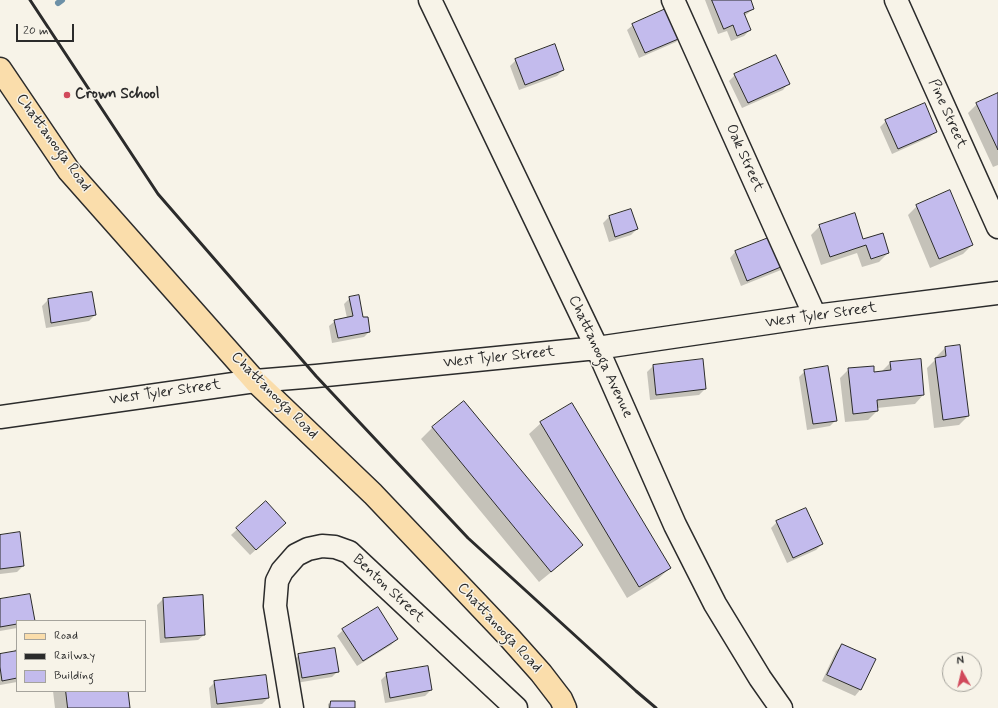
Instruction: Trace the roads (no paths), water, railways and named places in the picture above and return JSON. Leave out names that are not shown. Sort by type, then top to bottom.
[{"type":"main road","name":"Chattanooga Road","points":[[0,69],[69,171],[255,381],[373,494],[508,636],[541,673],[565,708]]},
{"type":"street","name":"Chattanooga Avenue","points":[[430,0],[597,348],[675,525],[712,598],[760,678],[780,708]]},
{"type":"street","name":"Oak Street","points":[[673,0],[815,316]]},
{"type":"street","name":"Pine Street","points":[[896,0],[998,227]]},
{"type":"street","name":"West Tyler Street","points":[[0,417],[255,381],[597,348],[815,316],[998,293]]},
{"type":"street","name":"Benton Street","points":[[292,708],[275,606],[277,581],[282,571],[296,555],[308,549],[322,546],[335,547],[349,552],[516,708]]},
{"type":"waterway","points":[[58,3],[62,0]]},
{"type":"railway","points":[[30,0],[158,194],[316,376],[468,538],[656,708]]},
{"type":"place","name":"Crown School","points":[[67,95]]}]
